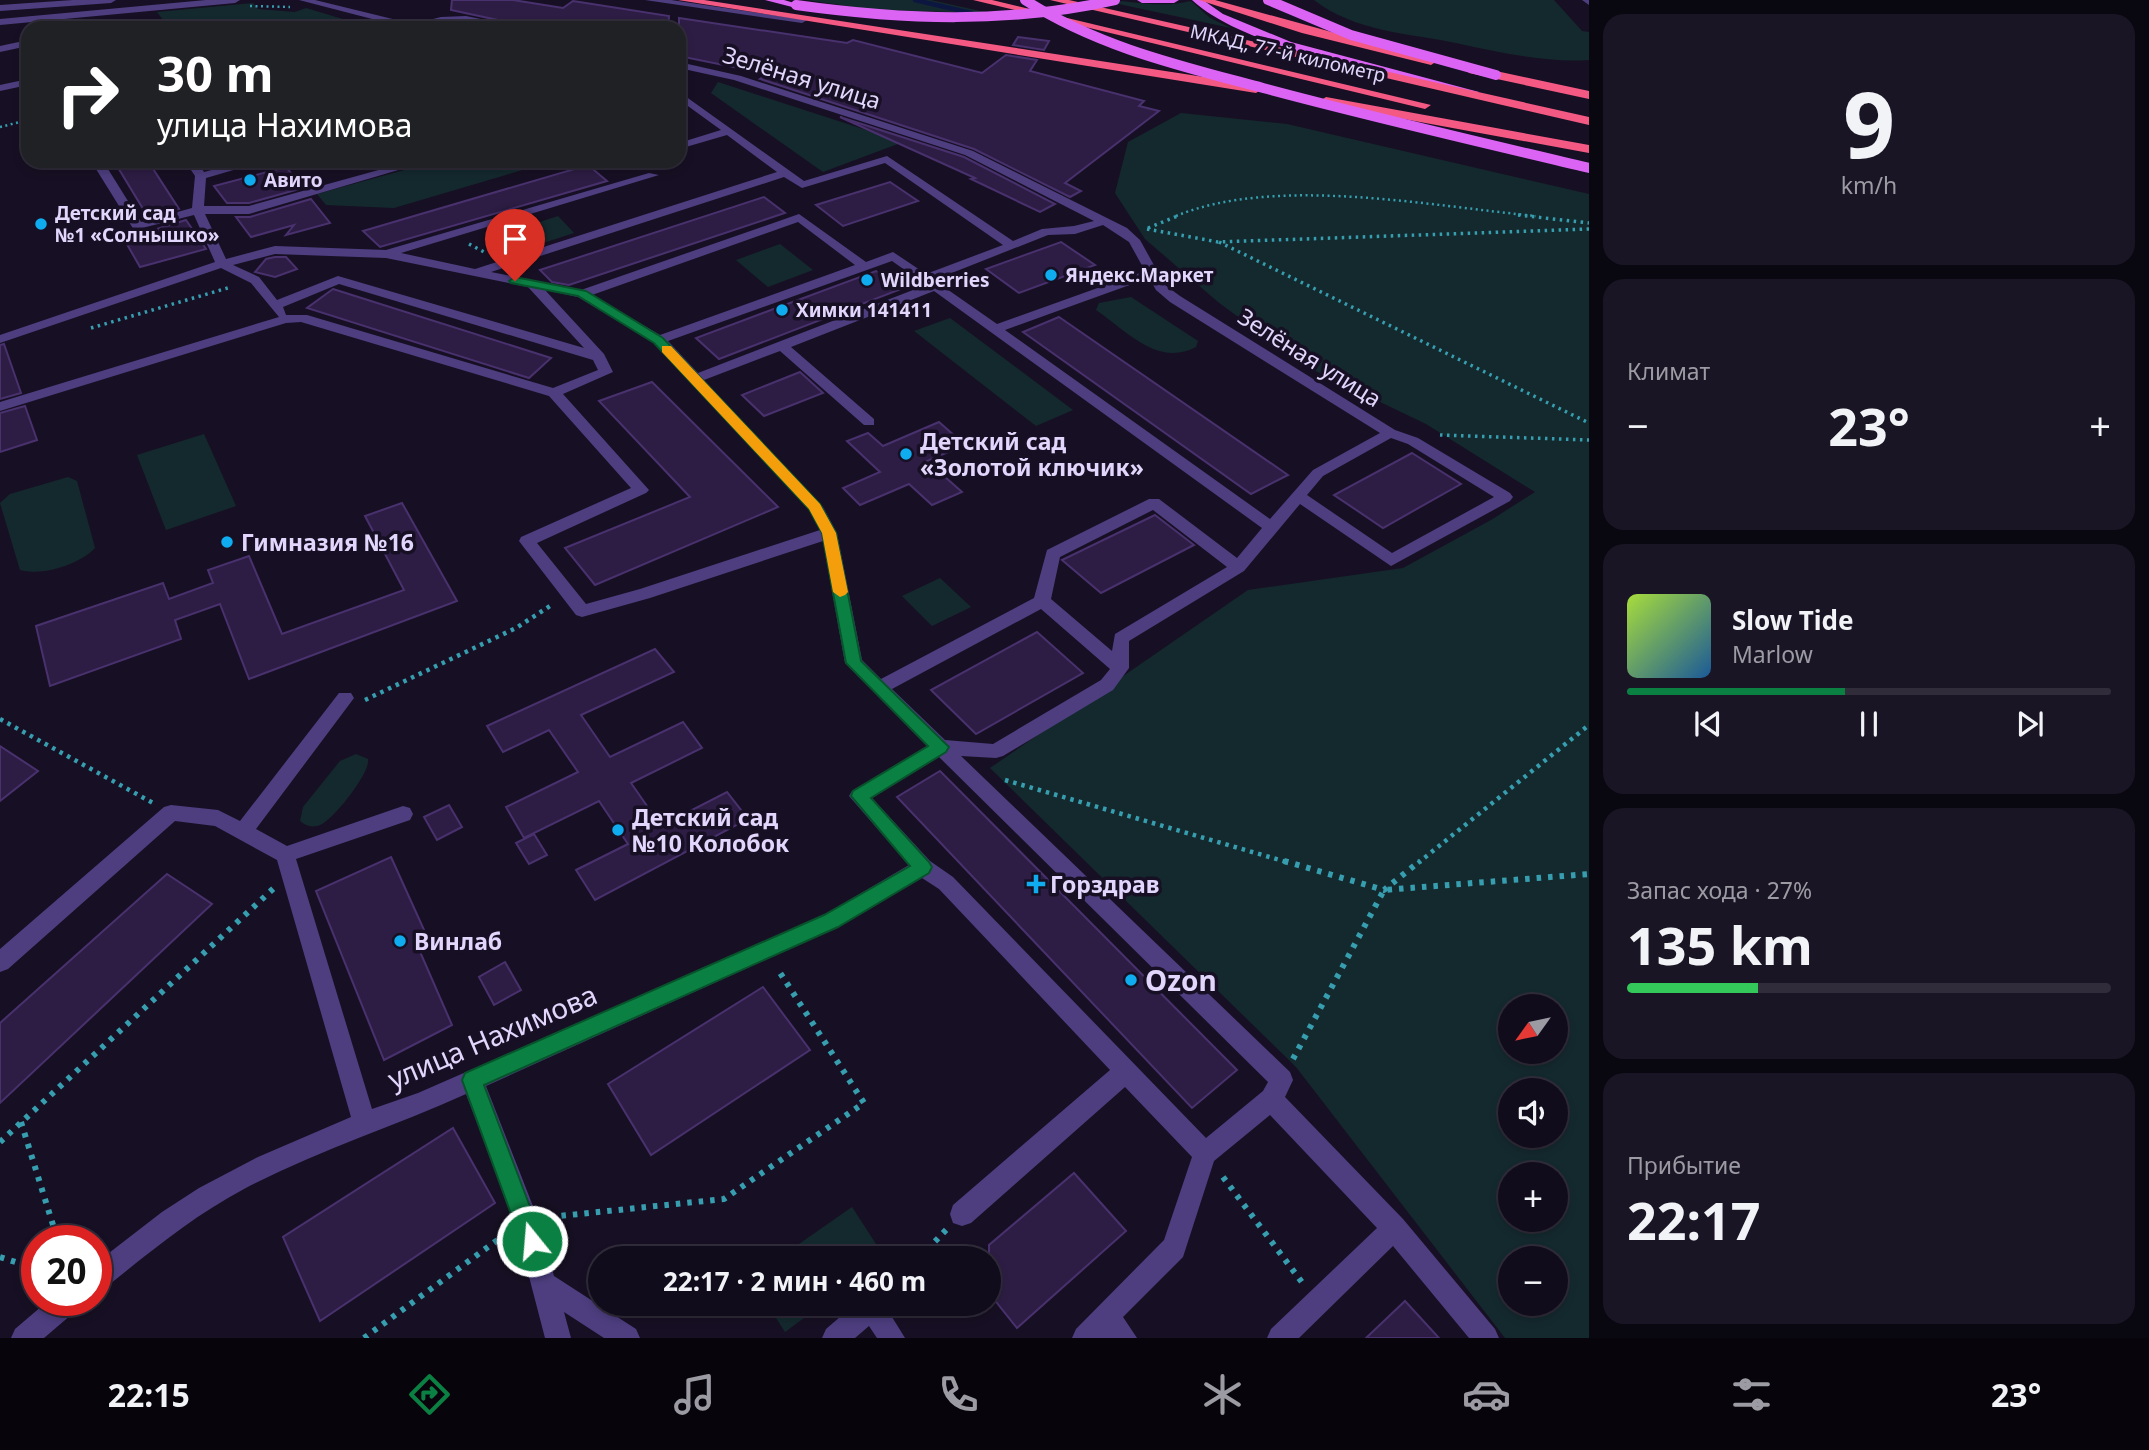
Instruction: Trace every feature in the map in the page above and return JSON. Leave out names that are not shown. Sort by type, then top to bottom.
[{"type":"highway","points":[[683,0],[1237,86],[1589,149]]},
{"type":"highway","name":"МКАД, 77-й километр","points":[[978,0],[1589,143]]},
{"type":"highway","name":"МКАД, 77-й километр","points":[[1055,0],[1589,121]]},
{"type":"highway","points":[[1204,0],[1346,41],[1589,95]]},
{"type":"main road","points":[[770,0],[898,17],[974,19],[1055,13],[1115,0]]},
{"type":"main road","points":[[1024,0],[1084,31],[1134,51],[1197,70],[1589,169]]},
{"type":"main road","points":[[1142,0],[1174,0]]},
{"type":"main road","points":[[1197,0],[1220,17],[1261,33],[1565,116]]},
{"type":"main road","points":[[1268,0],[1333,29],[1401,51],[1496,75]]},
{"type":"street","points":[[0,8],[111,0]]},
{"type":"street","points":[[0,22],[235,0]]},
{"type":"street","points":[[304,0],[390,21]]},
{"type":"street","points":[[332,0],[355,3],[359,0]]},
{"type":"street","points":[[650,0],[802,20]]},
{"type":"street","points":[[99,13],[102,21]]},
{"type":"street","points":[[432,21],[470,17],[488,21]]},
{"type":"street","points":[[0,49],[21,44]]},
{"type":"street","name":"Зелёная улица","points":[[686,67],[737,78],[969,153],[1105,221],[1134,240],[1150,273],[1175,299],[1390,433],[1318,473],[1238,567],[1121,638],[1120,668]]},
{"type":"street","points":[[686,79],[712,85]]},
{"type":"street","points":[[0,88],[21,84]]},
{"type":"street","points":[[686,97],[802,185],[887,159],[1012,246]]},
{"type":"street","points":[[686,144],[729,131]]},
{"type":"street","points":[[101,168],[138,227],[198,211],[249,210],[397,168]]},
{"type":"street","points":[[196,168],[201,176],[198,211],[222,264],[255,280],[285,319]]},
{"type":"street","points":[[201,176],[232,168]]},
{"type":"street","points":[[478,272],[786,173]]},
{"type":"street","points":[[386,254],[653,175]]},
{"type":"street","points":[[582,294],[799,218],[864,266]]},
{"type":"street","points":[[695,379],[1046,232],[1075,230],[1105,221]]},
{"type":"street","points":[[0,339],[222,264],[275,250],[386,254],[582,294],[659,340],[815,507],[829,533],[854,663],[1276,1089],[1486,1338]]},
{"type":"street","points":[[659,340],[893,256],[1271,527]]},
{"type":"street","points":[[995,329],[1150,273]]},
{"type":"street","points":[[275,305],[338,280],[599,357]]},
{"type":"street","points":[[533,285],[599,357],[607,372],[554,393]]},
{"type":"street","points":[[0,407],[285,319],[302,318],[554,393],[641,490],[527,541],[582,611],[644,594],[829,533]]},
{"type":"street","points":[[781,345],[869,422]]},
{"type":"street","points":[[1298,496],[1391,560],[1505,497],[1413,441],[1390,433]]},
{"type":"street","points":[[879,688],[1042,601],[1053,554],[1154,503],[1238,567]]},
{"type":"street","points":[[1042,601],[1120,668],[1107,685],[996,751],[940,747],[859,796],[923,867],[946,883],[1205,1154]]},
{"type":"street","points":[[243,832],[341,702]]},
{"type":"street","points":[[0,962],[171,813],[218,818],[288,864],[364,1123]]},
{"type":"street","points":[[288,864],[403,814]]},
{"type":"street","name":"улица Нахимова","points":[[112,1267],[182,1212],[236,1182],[364,1123],[472,1080],[843,915],[923,867]]},
{"type":"street","points":[[962,1214],[1126,1071]]},
{"type":"street","points":[[472,1080],[526,1219],[558,1338]]},
{"type":"street","points":[[1085,1338],[1174,1248],[1205,1154],[1276,1089]]},
{"type":"street","points":[[1280,1338],[1394,1228]]},
{"type":"street","points":[[544,1284],[627,1338]]},
{"type":"street","points":[[835,1338],[871,1307],[892,1338]]},
{"type":"street","points":[[24,1338],[50,1316]]},
{"type":"street","points":[[1106,1317],[1124,1338]]},
{"type":"path","points":[[0,127],[21,122]]},
{"type":"path","points":[[1147,229],[1173,215],[1202,208],[1265,198],[1311,196],[1383,199],[1589,223]]},
{"type":"path","points":[[1105,221],[1218,242],[1589,229]]},
{"type":"path","points":[[451,235],[488,254],[500,265]]},
{"type":"path","points":[[1218,242],[1589,423]]},
{"type":"path","points":[[80,331],[255,280]]},
{"type":"path","points":[[1430,435],[1589,440]]},
{"type":"path","points":[[341,702],[359,703],[516,628],[568,594]]},
{"type":"path","points":[[0,719],[171,813]]},
{"type":"path","points":[[1276,1089],[1384,890],[1589,725]]},
{"type":"path","points":[[1000,778],[1384,890],[1589,874]]},
{"type":"path","points":[[0,1142],[288,864]]},
{"type":"path","points":[[364,1338],[526,1219],[724,1199],[864,1103],[765,950]]},
{"type":"path","points":[[21,1122],[53,1225]]},
{"type":"path","points":[[1205,1154],[1317,1303]]},
{"type":"path","points":[[931,1246],[962,1214]]},
{"type":"path","points":[[0,1258],[21,1264]]},
{"type":"green space","points":[[807,0],[931,0],[989,13],[874,10]]},
{"type":"green space","points":[[1100,0],[1157,4],[1191,1],[1210,18],[1231,28]]},
{"type":"green space","points":[[1314,0],[1554,0],[1582,31],[1589,32],[1589,60],[1522,56],[1382,30],[1347,19]]},
{"type":"green space","points":[[253,3],[258,9],[295,12],[306,8],[346,20],[164,21],[157,12]]},
{"type":"green space","points":[[718,82],[903,142],[823,172],[711,93]]},
{"type":"green space","points":[[1181,113],[1287,124],[1589,194],[1589,1338],[1505,1338],[1296,1067],[990,768],[1248,590],[1403,568],[1491,520],[1535,492],[1426,424],[1303,365],[1218,302],[1145,239],[1115,193],[1128,142]]},
{"type":"green space","points":[[412,168],[529,168],[394,208],[326,205],[317,194]]},
{"type":"green space","points":[[558,216],[574,233],[534,246],[518,229]]},
{"type":"green space","points":[[780,244],[813,270],[768,287],[736,260]]},
{"type":"green space","points":[[1131,297],[1198,341],[1196,347],[1169,353],[1156,350],[1132,337],[1096,310],[1099,303]]},
{"type":"green space","points":[[950,318],[1073,410],[1036,426],[914,331]]},
{"type":"green space","points":[[204,434],[236,506],[166,530],[137,455]]},
{"type":"green space","points":[[68,477],[77,481],[95,548],[80,559],[60,568],[20,570],[0,503],[10,494]]},
{"type":"green space","points":[[940,578],[971,607],[932,626],[902,596]]},
{"type":"green space","points":[[356,754],[368,759],[367,765],[358,784],[342,805],[320,825],[309,826],[300,821],[303,807],[340,761]]},
{"type":"green space","points":[[852,1207],[877,1246],[796,1246]]},
{"type":"green space","points":[[775,1316],[807,1316],[785,1332]]},
{"type":"building","points":[[452,0],[513,0],[563,8],[573,1],[669,16],[669,21],[502,21],[451,10]]},
{"type":"building","points":[[679,18],[847,43],[853,40],[982,73],[1006,55],[1037,60],[1030,71],[1144,101],[1139,106],[1159,111],[1065,183],[1081,191],[1070,197],[974,149],[760,79],[768,74],[686,57],[686,21],[679,21]]},
{"type":"building","points":[[1018,37],[1049,41],[1044,50],[1013,45]]},
{"type":"building","points":[[840,117],[964,157],[1055,204],[1040,212],[971,179],[975,178]]},
{"type":"building","points":[[118,168],[153,168],[179,209],[148,217]]},
{"type":"building","points":[[287,168],[303,188],[249,203],[227,203],[214,186]]},
{"type":"building","points":[[578,168],[592,168],[607,181],[380,247],[363,231]]},
{"type":"building","points":[[890,182],[918,201],[843,226],[816,205]]},
{"type":"building","points":[[764,197],[785,213],[569,285],[552,282],[540,270]]},
{"type":"building","points":[[311,199],[330,223],[286,235],[294,225],[251,237],[236,217],[250,217]]},
{"type":"building","points":[[186,220],[206,249],[140,267],[124,239]]},
{"type":"building","points":[[1061,242],[1095,265],[1019,293],[986,269]]},
{"type":"building","points":[[286,257],[297,269],[275,277],[255,272],[266,259]]},
{"type":"building","points":[[876,271],[901,289],[719,359],[696,338]]},
{"type":"building","points":[[333,289],[551,358],[529,378],[307,308]]},
{"type":"building","points":[[1059,317],[1288,475],[1251,494],[1023,332]]},
{"type":"building","points":[[4,344],[21,393],[0,399],[0,345]]},
{"type":"building","points":[[800,372],[823,393],[764,416],[742,395]]},
{"type":"building","points":[[652,382],[778,507],[595,585],[565,548],[690,497],[599,401]]},
{"type":"building","points":[[25,406],[37,440],[0,452],[0,413]]},
{"type":"building","points":[[939,422],[965,445],[927,461],[962,492],[932,505],[909,484],[860,505],[843,488],[880,472],[847,441],[868,433],[883,446]]},
{"type":"building","points":[[1412,453],[1461,484],[1383,528],[1334,495]]},
{"type":"building","points":[[402,503],[457,601],[249,679],[220,604],[175,620],[181,639],[50,686],[36,626],[163,583],[169,599],[213,583],[208,570],[249,556],[282,634],[404,590],[365,516]]},
{"type":"building","points":[[1155,515],[1194,545],[1101,593],[1062,560]]},
{"type":"building","points":[[1037,632],[1083,673],[976,734],[931,690]]},
{"type":"building","points":[[655,649],[674,672],[581,715],[610,757],[683,722],[702,748],[631,783],[661,826],[727,792],[748,819],[595,900],[576,870],[628,844],[599,801],[524,838],[506,807],[578,772],[549,730],[503,752],[487,726]]},
{"type":"building","points":[[0,746],[38,771],[0,801]]},
{"type":"building","points":[[940,771],[1237,1070],[1192,1108],[897,797]]},
{"type":"building","points":[[449,805],[462,827],[437,840],[424,817]]},
{"type":"building","points":[[534,834],[547,855],[529,864],[516,843]]},
{"type":"building","points":[[391,857],[425,932],[414,938],[452,1025],[384,1060],[316,891]]},
{"type":"building","points":[[167,874],[212,904],[0,1103],[0,1023]]},
{"type":"building","points":[[505,962],[521,990],[494,1005],[479,977]]},
{"type":"building","points":[[763,987],[810,1050],[651,1155],[608,1084]]},
{"type":"building","points":[[453,1128],[495,1203],[320,1321],[283,1237]]},
{"type":"building","points":[[1074,1173],[1126,1231],[1017,1328],[1001,1308],[1001,1246],[989,1245]]},
{"type":"building","points":[[1405,1301],[1439,1338],[1366,1338]]},
{"type":"waterway","points":[[915,0],[971,13]]},
{"type":"slow traffic","points":[[667,349],[815,507],[829,533],[840,592]]},
{"type":"place","name":"Авито","points":[[250,180]]},
{"type":"place","name":"Детский сад №1 «Солнышко»","points":[[41,224]]},
{"type":"place","name":"Яндекс.Маркет","points":[[1051,275]]},
{"type":"place","name":"Wildberries","points":[[867,280]]},
{"type":"place","name":"Химки 141411","points":[[782,310]]},
{"type":"place","name":"Детский сад «Золотой ключик»","points":[[906,454]]},
{"type":"place","name":"Гимназия №16","points":[[227,542]]},
{"type":"place","name":"Детский сад №10 Колобок","points":[[618,830]]},
{"type":"place","name":"Горздрав","points":[[1036,884]]},
{"type":"place","name":"Винлаб","points":[[400,941]]},
{"type":"place","name":"Ozon","points":[[1131,980]]},
{"type":"route","points":[[515,281],[582,294],[659,340],[815,507],[829,533],[854,663],[940,747],[859,796],[923,867],[878,896],[831,921],[472,1080],[532,1241]]}]
